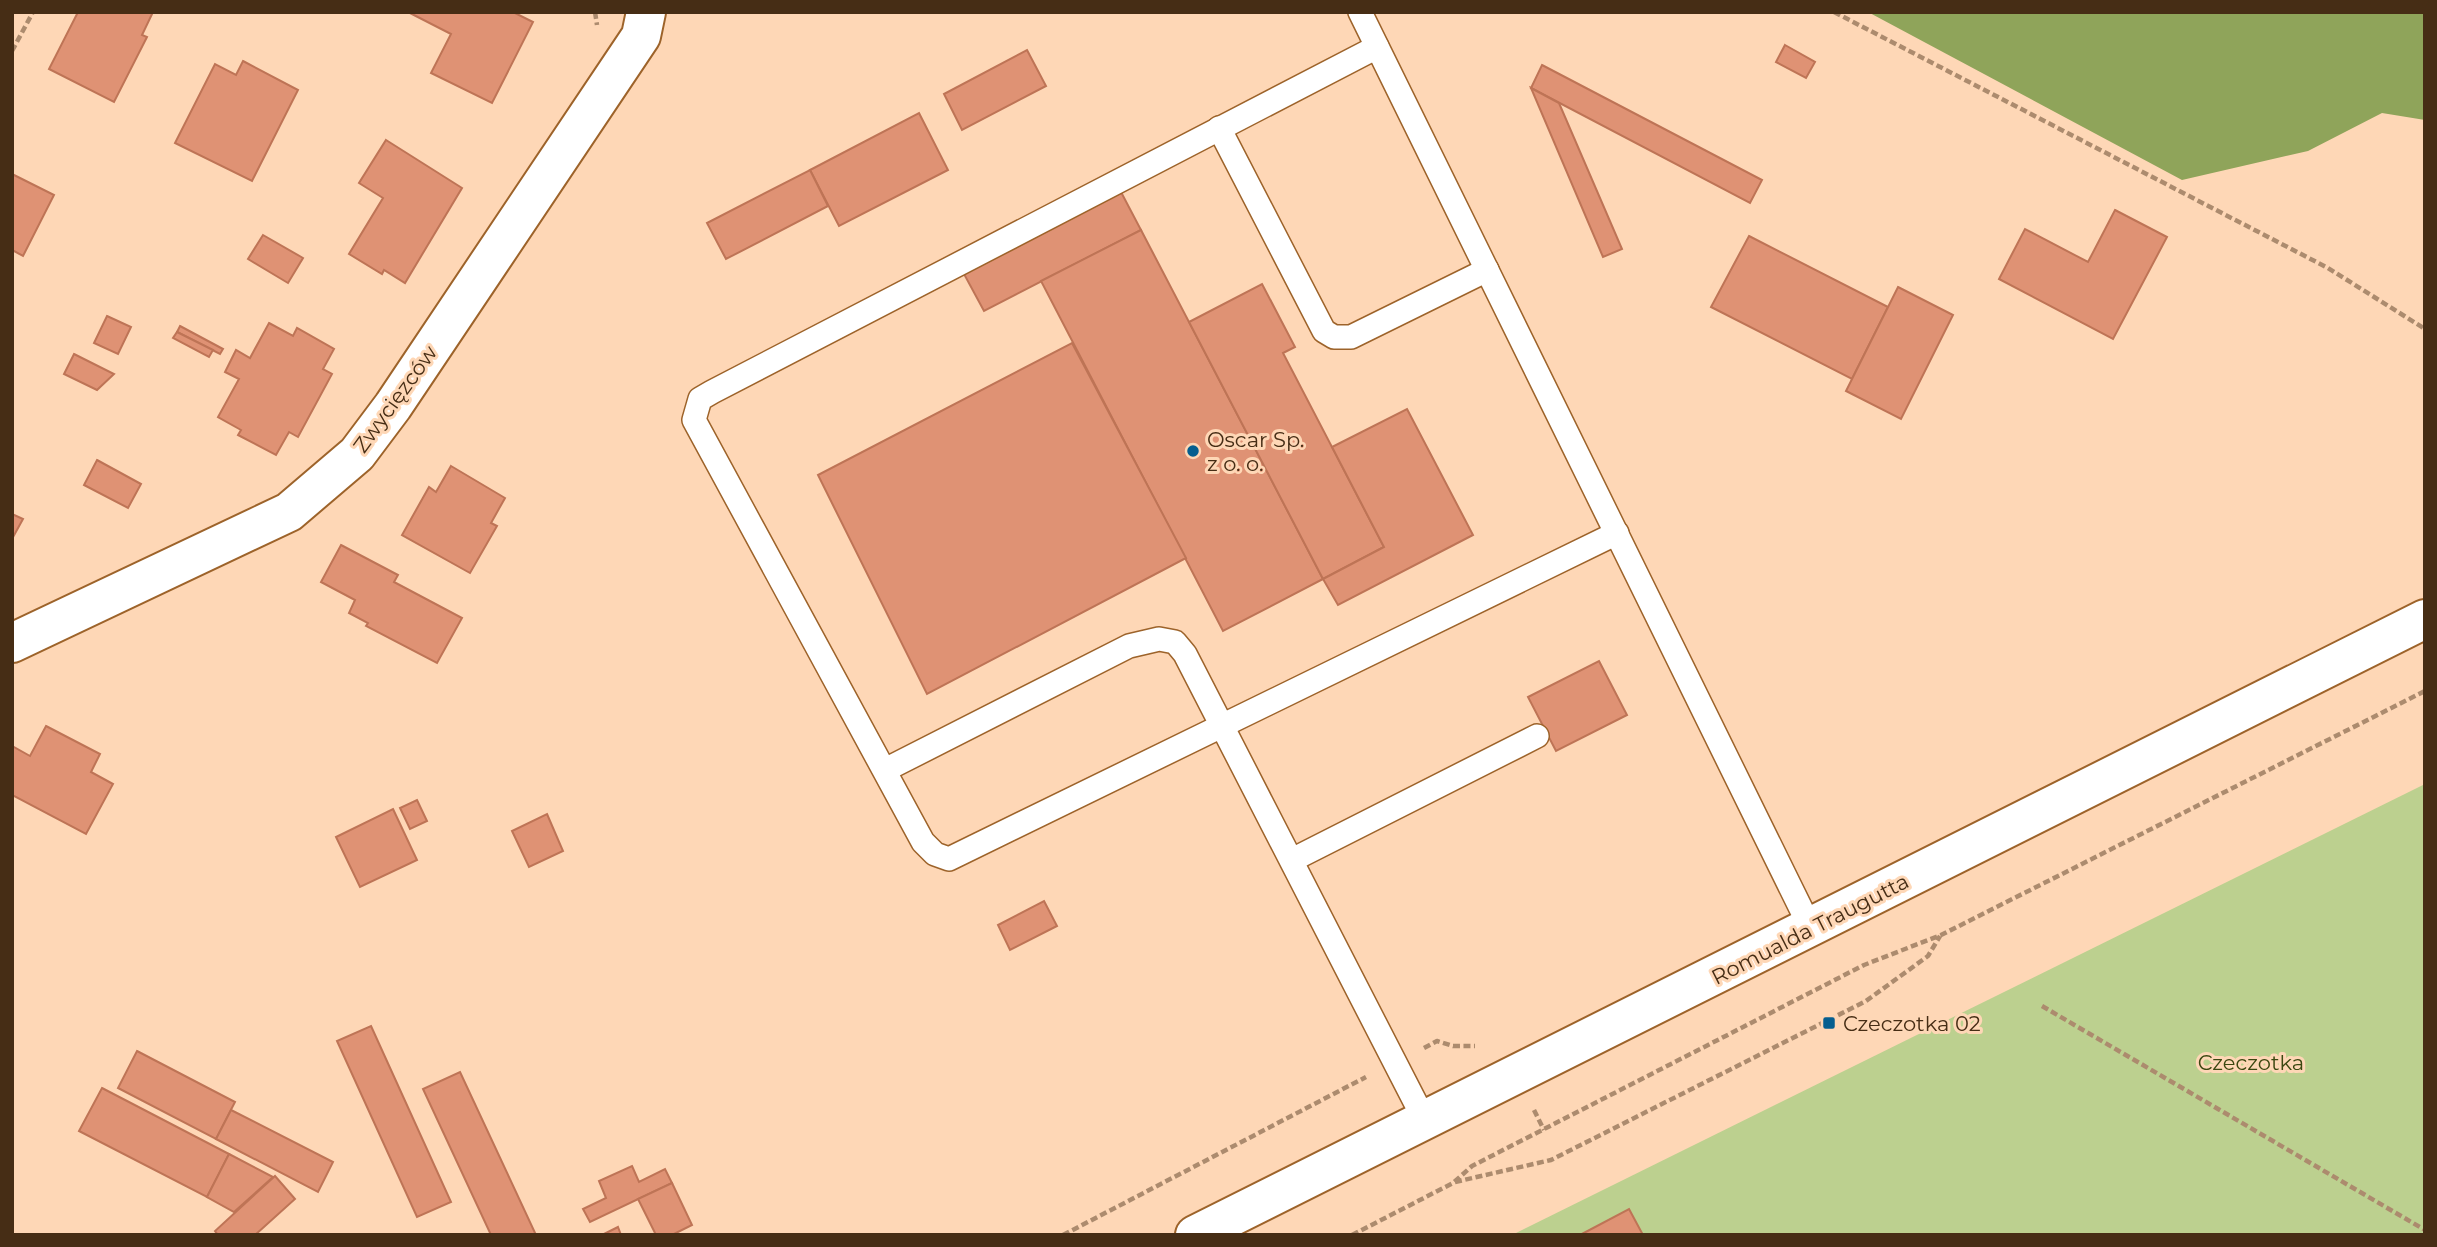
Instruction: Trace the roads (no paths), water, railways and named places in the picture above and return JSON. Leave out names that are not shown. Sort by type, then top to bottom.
[{"type":"main road","name":"Zwycięzców","points":[[12,643],[289,512],[357,454],[393,406],[641,36],[646,12]]},
{"type":"main road","name":"Romualda Traugutta","points":[[1195,1235],[1811,929],[2425,619]]},
{"type":"lane","points":[[1360,12],[1811,929]]},
{"type":"lane","points":[[1377,47],[701,400],[694,419],[923,842],[935,854],[949,859],[1617,533]]},
{"type":"lane","points":[[1219,128],[1324,331],[1334,337],[1351,337],[1487,270]]},
{"type":"lane","points":[[885,770],[1145,641],[1175,642],[1185,654],[1223,725],[1425,1121]]},
{"type":"lane","points":[[1292,860],[1537,736]]},
{"type":"place","name":"Oscar Sp. z o. o.","points":[[1193,451]]},
{"type":"place","name":"Czeczotka 02","points":[[1829,1023]]},
{"type":"park label","name":"Czeczotka","points":[[2251,1062]]}]
